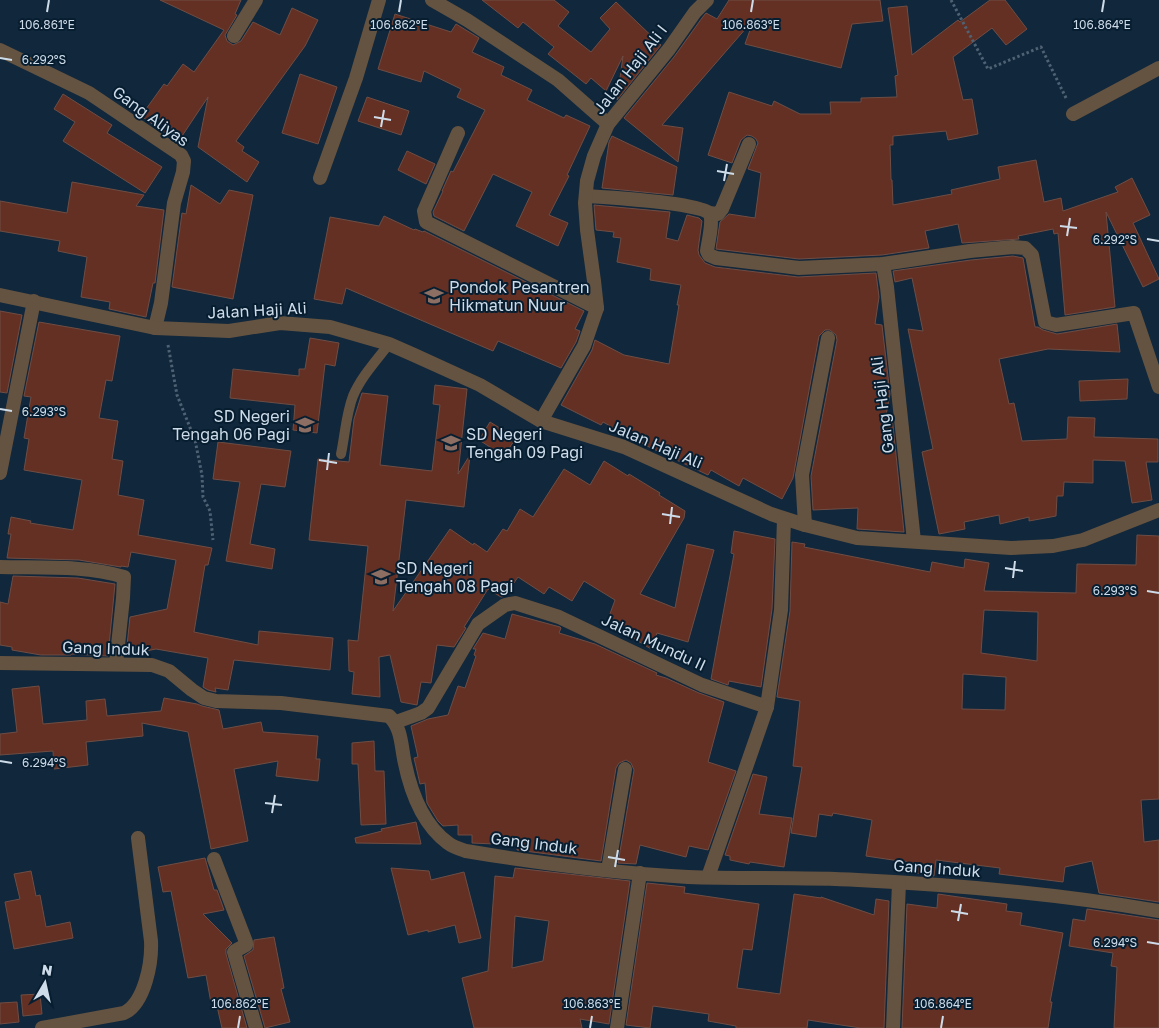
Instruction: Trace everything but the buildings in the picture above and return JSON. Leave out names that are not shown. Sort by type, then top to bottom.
[{"type":"street","points":[[234,36],[256,0]]},
{"type":"street","points":[[320,178],[356,78],[379,0]]},
{"type":"street","points":[[432,0],[467,20],[558,80],[608,124]]},
{"type":"street","name":"Jalan Haji Ali I","points":[[542,421],[584,346],[596,308],[587,230],[586,196],[587,181],[594,156],[608,124],[669,49],[695,12],[707,0]]},
{"type":"street","name":"Gang Aliyas","points":[[0,50],[88,93],[181,155],[184,161],[174,203],[161,303],[160,329]]},
{"type":"street","points":[[1074,114],[1159,68]]},
{"type":"street","points":[[458,133],[424,211],[426,222],[596,308]]},
{"type":"street","points":[[586,196],[685,206],[718,214],[722,209],[749,144]]},
{"type":"street","points":[[709,213],[711,219],[707,251],[709,255],[716,258],[799,268],[883,264],[970,251],[1022,247],[1030,251],[1032,255],[1045,322],[1056,325],[1134,313],[1159,387]]},
{"type":"street","name":"Gang Haji Ali","points":[[883,264],[887,286],[914,541]]},
{"type":"street","name":"Jalan Haji Ali","points":[[0,294],[160,329],[229,331],[280,323],[330,326],[389,344],[480,385],[542,421],[624,447],[784,519],[857,538],[1011,548],[1053,546],[1083,540],[1159,510]]},
{"type":"street","points":[[0,473],[34,301]]},
{"type":"street","points":[[804,525],[802,476],[828,338]]},
{"type":"street","points":[[708,877],[767,708],[781,610],[784,519]]},
{"type":"street","points":[[0,567],[70,569],[105,572],[124,577],[124,598],[116,664]]},
{"type":"street","name":"Jalan Mundu II","points":[[396,722],[421,713],[428,708],[478,624],[505,605],[515,603],[559,617],[702,685],[767,708]]},
{"type":"street","name":"Gang Induk","points":[[0,663],[152,665],[169,671],[204,698],[216,701],[281,703],[389,716],[396,722],[400,734],[406,769],[418,805],[434,832],[450,844],[466,851],[640,873],[708,877],[839,879],[899,883],[1088,899],[1159,910]]},
{"type":"street","points":[[608,870],[626,769]]},
{"type":"street","points":[[42,1028],[124,1013],[134,1006],[138,999],[150,968],[152,956],[152,941],[138,838]]},
{"type":"street","points":[[214,858],[246,942],[246,945],[235,951],[234,954],[256,1028]]},
{"type":"street","points":[[617,1028],[640,873]]},
{"type":"street","points":[[893,1028],[899,883]]},
{"type":"lane","points":[[341,454],[349,408],[354,395],[363,378],[389,344]]},
{"type":"path","points":[[951,0],[988,69],[1041,48],[1074,114]]},
{"type":"path","points":[[160,329],[177,395],[194,440],[202,475],[203,497],[210,511],[213,540]]},
{"type":"place","name":"Pondok Pesantren Hikmatun Nuur","points":[[434,296]]},
{"type":"place","name":"SD Negeri Tengah 06 Pagi","points":[[305,425]]},
{"type":"place","name":"SD Negeri Tengah 09 Pagi","points":[[451,443]]},
{"type":"place","name":"SD Negeri Tengah 08 Pagi","points":[[381,577]]}]
